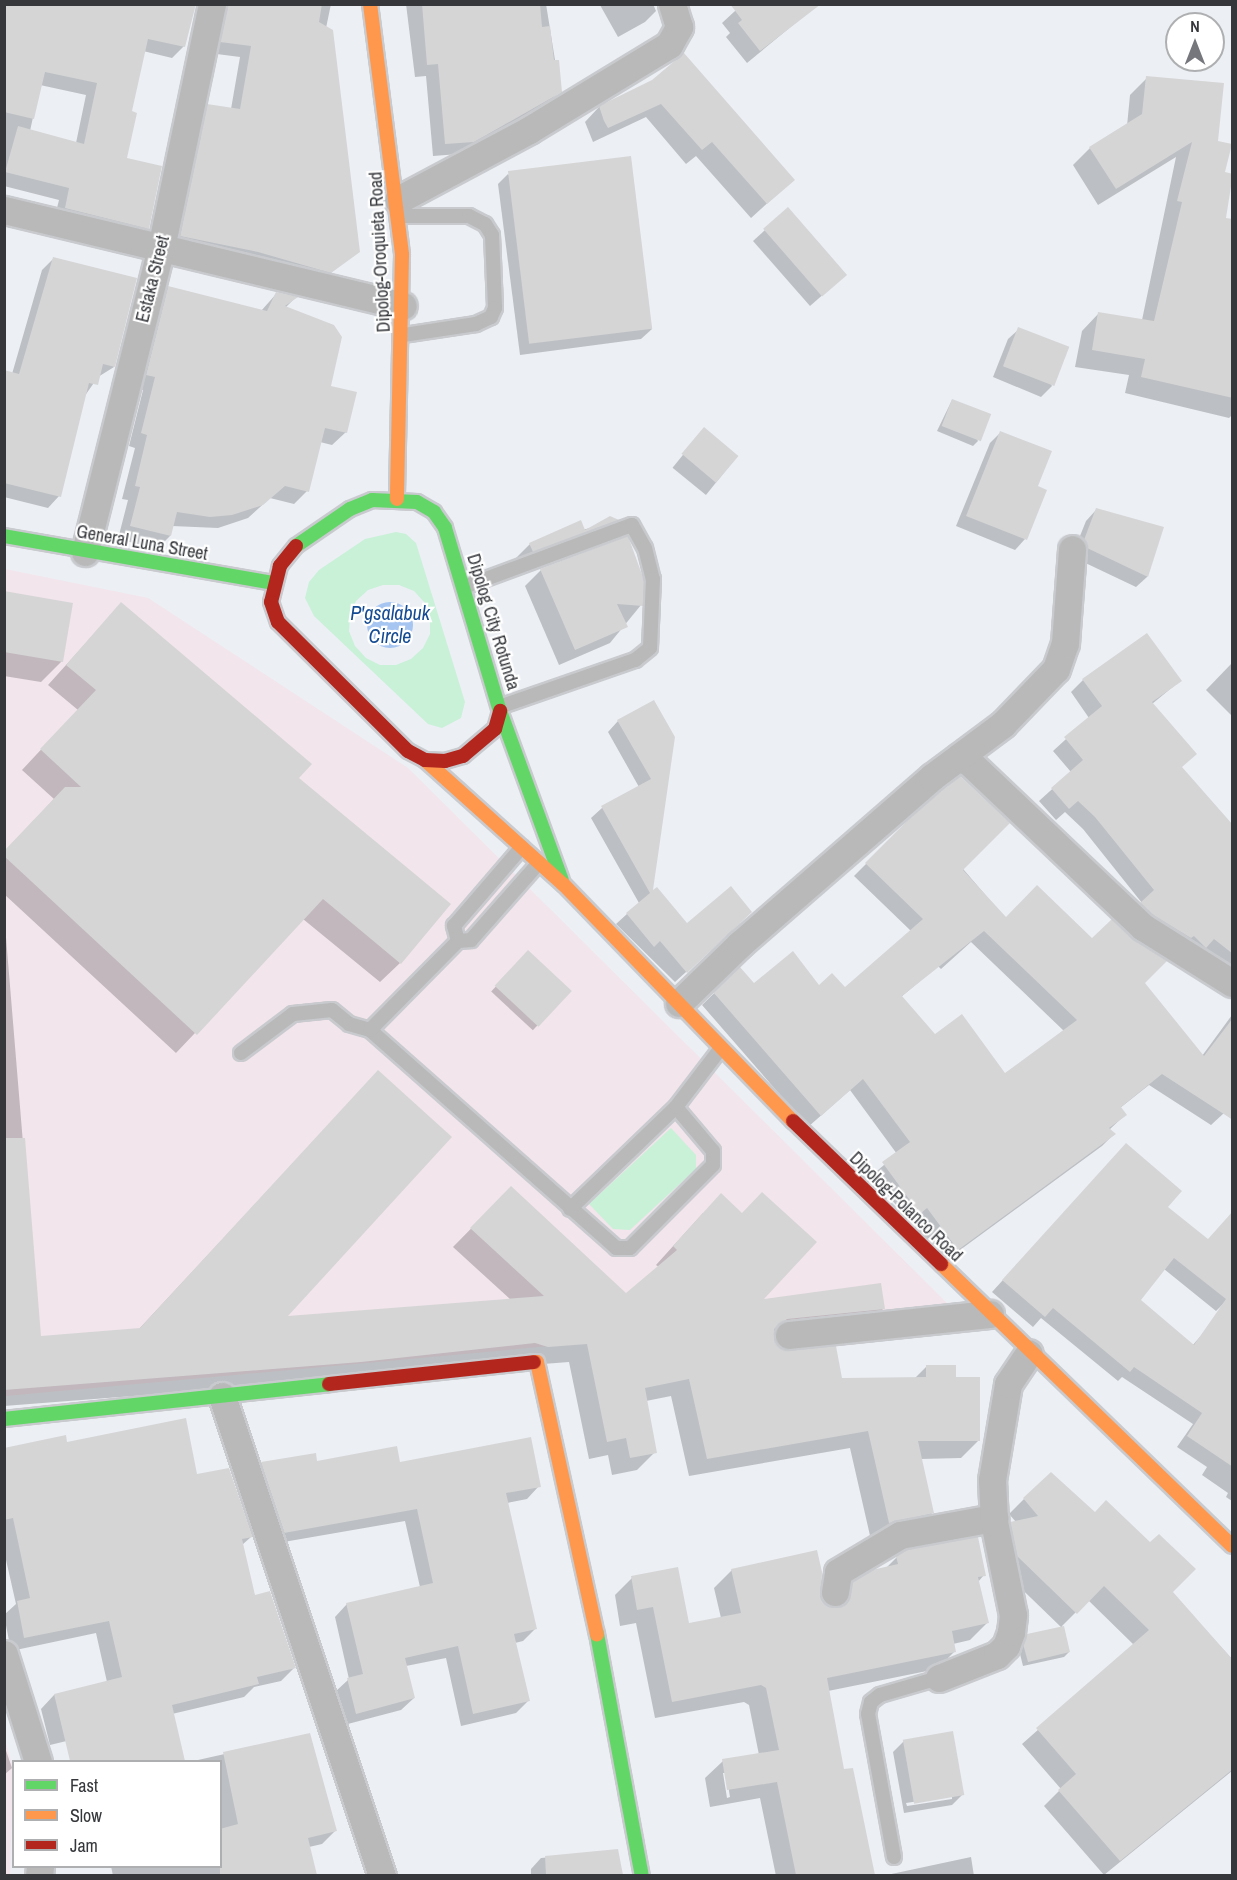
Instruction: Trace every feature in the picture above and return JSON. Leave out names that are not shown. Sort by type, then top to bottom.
[{"type":"main road","name":"Dipolog-Oroquieta Road","points":[[370,4],[398,208],[404,306],[397,499]]},
{"type":"main road","name":"Dipolog City Rotunda","points":[[273,583],[280,566],[296,546],[350,509],[372,500],[397,499],[417,502],[434,512],[446,528],[500,709],[495,729],[463,756],[446,761],[425,760]]},
{"type":"main road","name":"General Luna Street","points":[[4,536],[85,552],[273,583]]},
{"type":"main road","points":[[273,583],[271,602],[278,622],[289,637],[408,751],[425,760]]},
{"type":"main road","points":[[500,709],[564,885]]},
{"type":"main road","name":"Dipolog-Polanco Road","points":[[425,760],[564,885],[722,1048],[1029,1353],[1233,1546]]},
{"type":"main road","points":[[4,1419],[537,1362],[593,1615],[642,1875]]},
{"type":"street","name":"Estaka Street","points":[[85,552],[161,248],[212,4]]},
{"type":"street","points":[[398,208],[669,45],[679,27],[672,4]]},
{"type":"street","points":[[4,210],[404,306]]},
{"type":"street","points":[[679,1003],[757,928],[959,757],[1002,724],[1056,669],[1065,643],[1072,549]]},
{"type":"street","points":[[959,757],[969,762],[1143,927],[1233,983]]},
{"type":"street","points":[[789,1335],[990,1314]]},
{"type":"street","points":[[939,1678],[998,1655],[1006,1646],[1013,1615],[994,1518],[992,1480],[1008,1384],[1029,1353]]},
{"type":"street","points":[[222,1396],[382,1875]]},
{"type":"street","points":[[835,1592],[838,1572],[900,1535],[994,1518]]},
{"type":"street","points":[[7,1670],[38,1760]]},
{"type":"lane","points":[[398,208],[469,216],[485,224],[492,235],[495,309],[491,317],[476,324],[403,335]]},
{"type":"lane","points":[[464,587],[632,525],[645,548],[653,579],[650,648],[635,660],[500,709]]},
{"type":"lane","points":[[458,941],[454,926],[522,847]]},
{"type":"lane","points":[[370,1030],[458,941],[471,940],[540,863]]},
{"type":"lane","points":[[241,1053],[293,1014],[332,1010],[349,1024],[370,1030],[609,1246],[630,1248],[713,1165],[713,1151],[676,1107]]},
{"type":"lane","points":[[570,1209],[676,1107],[722,1048]]},
{"type":"lane","points":[[894,1857],[868,1714],[872,1702],[880,1695],[939,1678]]},
{"type":"shaded area","points":[[5,569],[148,598],[408,768],[953,1309],[5,1396]]},
{"type":"shaded area","points":[[5,1740],[12,1764],[12,1804],[10,1876],[4,1875]]},
{"type":"green space","points":[[396,532],[406,534],[416,543],[465,702],[461,718],[442,728],[428,724],[314,616],[305,598],[309,582],[319,570],[365,539]],"holes":[[[383,585],[399,585],[414,591],[425,603],[430,618],[430,634],[423,648],[411,659],[396,665],[380,665],[366,658],[355,646],[349,631],[350,616],[356,601],[368,590]]]},
{"type":"green space","points":[[671,1128],[696,1155],[696,1169],[630,1230],[613,1229],[589,1204]]},
{"type":"water","name":"P'gsalabuk Circle","points":[[390,602],[406,609],[413,625],[406,641],[390,648],[374,641],[367,625],[374,609]]},
{"type":"building","points":[[4,4],[196,4],[185,47],[148,39],[132,111],[137,113],[127,158],[162,166],[149,229],[65,208],[69,188],[5,172],[18,126],[84,144],[97,83],[45,72],[34,119],[4,112]]},
{"type":"building","points":[[227,4],[322,4],[319,22],[333,30],[360,252],[331,273],[258,252],[180,236],[207,104],[240,109],[251,46],[220,42]]},
{"type":"building","points":[[422,4],[540,4],[542,27],[550,26],[554,60],[559,60],[562,92],[474,142],[445,144],[438,64],[427,65]]},
{"type":"building","points":[[730,4],[821,4],[760,51],[738,23],[742,20]]},
{"type":"building","points":[[684,53],[795,180],[767,204],[712,142],[702,150],[661,104],[608,128],[604,121],[599,106],[652,80]]},
{"type":"building","points":[[1146,76],[1224,83],[1218,141],[1232,144],[1225,172],[1233,174],[1226,218],[1233,219],[1233,398],[1141,377],[1145,359],[1092,350],[1098,312],[1154,321],[1182,202],[1177,201],[1192,142],[1116,189],[1089,147],[1142,114]]},
{"type":"building","points":[[631,156],[652,329],[529,344],[508,171]]},
{"type":"building","points":[[788,207],[847,275],[822,297],[763,229]]},
{"type":"building","points":[[53,257],[137,278],[115,367],[103,364],[98,385],[89,383],[61,497],[4,483],[4,370],[19,374]]},
{"type":"building","points":[[168,286],[267,311],[276,292],[298,297],[285,306],[334,325],[342,337],[331,386],[357,392],[347,433],[325,428],[309,492],[285,486],[263,505],[232,515],[210,517],[177,512],[171,536],[130,526],[140,487],[135,486],[147,435],[141,433],[155,377],[146,375]]},
{"type":"building","points":[[1018,327],[1069,347],[1054,386],[1003,366]]},
{"type":"building","points":[[952,399],[991,414],[981,441],[942,426]]},
{"type":"building","points":[[704,427],[738,456],[716,483],[682,454]]},
{"type":"building","points":[[1000,431],[1052,451],[1038,486],[1047,490],[1027,540],[966,516]]},
{"type":"building","points":[[1096,508],[1164,527],[1148,577],[1087,548],[1084,540]]},
{"type":"building","points":[[610,516],[619,520],[533,552],[529,543],[581,520],[585,530]]},
{"type":"building","points":[[628,536],[644,580],[643,606],[617,604],[628,627],[575,650],[540,569]]},
{"type":"building","points":[[4,591],[73,603],[63,662],[4,652]]},
{"type":"building","points":[[121,602],[312,764],[299,778],[451,904],[401,964],[323,899],[197,1035],[4,856],[4,851],[65,787],[81,787],[40,749],[96,690],[66,665]]},
{"type":"building","points":[[1147,633],[1182,681],[1152,702],[1197,754],[1182,767],[1233,825],[1233,954],[1214,939],[1206,948],[1194,936],[1191,938],[1153,915],[1140,903],[1154,890],[1095,817],[1078,801],[1069,809],[1051,788],[1083,760],[1064,737],[1102,706],[1082,679]]},
{"type":"building","points":[[654,700],[675,737],[653,890],[657,887],[687,923],[731,886],[752,912],[687,973],[660,941],[654,947],[626,913],[650,893],[601,806],[651,779],[617,720]]},
{"type":"building","points":[[960,776],[1010,823],[963,870],[1006,917],[1037,885],[1092,938],[1112,919],[1134,940],[1167,961],[1145,983],[1204,1056],[1233,1018],[1233,1120],[1162,1074],[1121,1107],[1127,1115],[1109,1128],[1116,1134],[958,1250],[927,1208],[920,1214],[882,1162],[910,1142],[863,1079],[821,1116],[713,992],[739,966],[754,983],[793,951],[819,985],[832,973],[845,987],[923,919],[865,863],[915,813]],"holes":[[[984,931],[1077,1020],[1005,1073],[962,1014],[935,1034],[902,996]]]},
{"type":"building","points":[[528,950],[572,991],[538,1027],[495,986]]},
{"type":"building","points":[[378,1070],[452,1137],[288,1316],[544,1296],[470,1228],[511,1186],[626,1293],[677,1250],[673,1246],[721,1193],[742,1213],[762,1192],[817,1242],[764,1299],[881,1283],[885,1309],[787,1319],[774,1329],[777,1345],[791,1351],[836,1346],[842,1378],[926,1377],[926,1365],[956,1365],[956,1377],[980,1377],[980,1441],[918,1441],[934,1513],[889,1523],[868,1431],[707,1459],[689,1379],[645,1388],[657,1453],[630,1458],[626,1438],[607,1442],[587,1344],[548,1347],[535,1343],[361,1362],[4,1390],[4,1138],[25,1138],[41,1336],[140,1328]]},
{"type":"building","points":[[1126,1143],[1182,1191],[1168,1207],[1208,1239],[1233,1211],[1233,1467],[1187,1436],[1202,1413],[1134,1367],[1130,1372],[1053,1308],[1045,1317],[1002,1280]],"holes":[[[1174,1258],[1226,1299],[1194,1345],[1141,1300]]]},
{"type":"building","points":[[186,1418],[197,1474],[229,1468],[253,1537],[242,1539],[255,1595],[270,1591],[296,1668],[257,1677],[259,1684],[172,1705],[185,1760],[70,1760],[54,1694],[122,1677],[109,1621],[24,1638],[17,1601],[30,1598],[13,1518],[4,1520],[4,1448],[66,1435],[67,1442]]},
{"type":"building","points":[[531,1437],[541,1487],[506,1493],[537,1629],[514,1634],[530,1701],[473,1714],[458,1646],[405,1658],[415,1698],[356,1714],[347,1678],[363,1674],[346,1603],[433,1583],[417,1509],[284,1533],[261,1462],[316,1453],[317,1461],[397,1446],[400,1462]]},
{"type":"building","points":[[1051,1472],[1095,1512],[1106,1500],[1150,1542],[1159,1534],[1196,1569],[1173,1592],[1233,1660],[1233,1769],[1120,1861],[1058,1790],[1076,1774],[1036,1728],[1149,1630],[1104,1586],[1077,1614],[1017,1556],[1010,1522],[1038,1516],[1023,1498]]},
{"type":"building","points":[[978,1537],[986,1576],[978,1577],[989,1623],[952,1631],[956,1652],[827,1678],[844,1769],[853,1768],[875,1875],[796,1875],[777,1782],[727,1790],[722,1759],[779,1750],[766,1688],[761,1685],[672,1702],[653,1607],[637,1610],[631,1576],[678,1567],[689,1623],[741,1613],[731,1569],[817,1550],[822,1572],[821,1598],[832,1607],[840,1607],[848,1601],[852,1582],[872,1570],[898,1564],[896,1556],[906,1550]]},
{"type":"building","points":[[1064,1626],[1070,1652],[1028,1662],[1023,1644],[1027,1634]]},
{"type":"building","points":[[953,1731],[964,1795],[914,1804],[903,1740]]},
{"type":"building","points":[[310,1733],[337,1831],[308,1838],[317,1875],[220,1875],[222,1828],[238,1824],[223,1752]]},
{"type":"building","points":[[618,1849],[623,1875],[546,1875],[545,1856]]},
{"type":"traffic: fast","points":[[296,546],[350,509],[372,500],[417,502],[434,512],[445,528],[500,711],[562,880]]},
{"type":"traffic: fast","points":[[4,536],[273,583]]},
{"type":"traffic: fast","points":[[4,1419],[329,1384]]},
{"type":"traffic: fast","points":[[597,1634],[642,1876]]},
{"type":"traffic: slow","points":[[370,4],[402,255],[397,499]]},
{"type":"traffic: slow","points":[[425,760],[564,885],[793,1121]]},
{"type":"traffic: slow","points":[[941,1264],[1232,1546]]},
{"type":"traffic: slow","points":[[534,1362],[537,1362],[597,1634]]},
{"type":"traffic: jam","points":[[296,546],[280,566],[271,602],[278,622],[408,751],[425,760],[445,761],[463,756],[495,729],[500,711]]},
{"type":"traffic: jam","points":[[793,1121],[941,1264]]},
{"type":"traffic: jam","points":[[329,1384],[534,1362]]}]
